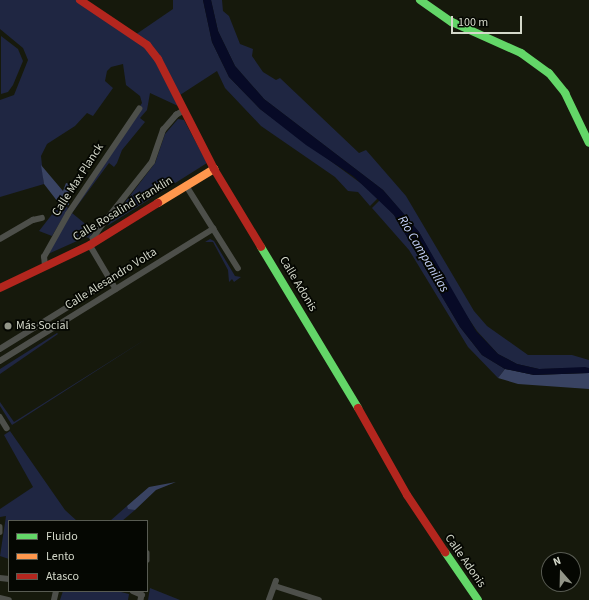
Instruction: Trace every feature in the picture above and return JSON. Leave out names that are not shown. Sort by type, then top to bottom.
[{"type":"main road","name":"Calle Adonis","points":[[80,0],[152,50],[214,169],[380,445],[409,499],[478,600]]},
{"type":"main road","points":[[420,0],[452,22],[521,53],[549,73],[562,88],[589,144]]},
{"type":"main road","name":"Calle Rosalind Franklin","points":[[0,288],[93,244],[214,169]]},
{"type":"street","name":"Calle Max Planck","points":[[45,266],[44,257],[68,214],[139,109]]},
{"type":"street","points":[[116,289],[110,281],[92,239],[152,162],[163,130],[176,114],[183,111]]},
{"type":"street","points":[[186,186],[238,268]]},
{"type":"street","points":[[0,239],[33,220],[42,218]]},
{"type":"street","name":"Calle Alesandro Volta","points":[[0,361],[213,229]]},
{"type":"street","name":"Calle Alesandro Volta","points":[[0,349],[110,281]]},
{"type":"street","points":[[0,417],[7,428]]},
{"type":"street","points":[[0,527],[0,532]]},
{"type":"street","points":[[269,600],[276,584],[318,600]]},
{"type":"street","points":[[137,592],[137,600]]},
{"type":"street","points":[[137,592],[142,595],[141,600]]},
{"type":"street","points":[[0,598],[9,600]]},
{"type":"shaded area","points":[[0,0],[77,0],[150,51],[178,106],[150,93],[147,110],[140,118],[145,122],[122,150],[114,167],[109,163],[72,213],[94,231],[89,238],[86,237],[48,254],[71,212],[142,103],[140,96],[126,85],[123,64],[111,67],[107,71],[105,81],[113,88],[93,116],[87,113],[75,126],[47,144],[41,156],[44,184],[0,197],[0,100],[14,95],[28,60],[23,48],[0,29]]},
{"type":"shaded area","points":[[173,0],[203,0],[212,42],[229,77],[260,109],[370,190],[378,198],[370,206],[358,192],[348,191],[335,177],[261,126],[225,88],[217,71],[180,95],[135,35],[173,9]]},
{"type":"shaded area","points":[[211,0],[222,0],[223,11],[229,16],[240,44],[253,49],[252,56],[263,72],[276,80],[280,78],[359,153],[366,150],[406,196],[474,311],[487,326],[528,355],[572,355],[589,360],[589,368],[539,369],[517,364],[498,354],[477,331],[460,306],[419,232],[383,190],[264,99],[235,66],[218,31]]},
{"type":"shaded area","points":[[1,36],[18,49],[23,61],[13,85],[8,92],[1,94]]},
{"type":"shaded area","points":[[178,119],[184,120],[207,163],[107,226],[155,163],[165,134]]},
{"type":"shaded area","points":[[41,165],[63,191],[66,183],[69,184],[69,205],[61,206],[44,184]]},
{"type":"shaded area","points":[[380,200],[394,215],[460,327],[482,355],[505,369],[498,378],[468,347],[409,250],[372,208]]},
{"type":"shaded area","points":[[66,204],[68,209],[52,236],[39,231],[57,208]]},
{"type":"shaded area","points":[[210,239],[214,241],[235,276],[241,277],[234,282],[232,279],[229,282],[228,270],[213,242],[205,242]]},
{"type":"shaded area","points":[[57,333],[58,334],[0,374],[0,369]]},
{"type":"shaded area","points":[[149,337],[12,425],[0,406],[0,402],[14,422]]},
{"type":"shaded area","points":[[505,369],[534,375],[589,373],[589,389],[518,384],[498,378]]},
{"type":"shaded area","points":[[10,431],[65,510],[76,520],[8,520],[8,559],[0,556],[6,516],[0,517],[0,509],[33,487],[4,435]]},
{"type":"shaded area","points":[[176,482],[156,490],[135,510],[128,509],[127,506],[149,487]]},
{"type":"shaded area","points":[[127,506],[135,510],[123,520],[111,520]]},
{"type":"shaded area","points":[[150,588],[180,600],[148,600]]},
{"type":"shaded area","points":[[63,592],[121,592],[129,594],[128,600],[60,600]]},
{"type":"water","name":"Río Campanillas","points":[[203,0],[211,0],[218,31],[235,66],[264,99],[383,190],[419,232],[476,331],[498,354],[517,364],[539,369],[585,367],[589,368],[589,373],[534,375],[505,369],[482,355],[460,327],[394,215],[353,176],[306,145],[260,109],[229,77],[212,42]]},
{"type":"traffic: fast","points":[[420,0],[452,22],[521,53],[549,73],[565,93],[589,143]]},
{"type":"traffic: fast","points":[[261,247],[358,408]]},
{"type":"traffic: fast","points":[[445,552],[478,600]]},
{"type":"traffic: slow","points":[[158,203],[214,169]]},
{"type":"traffic: jam","points":[[80,0],[147,45],[158,59],[214,169],[261,247]]},
{"type":"traffic: jam","points":[[0,288],[90,245],[158,203]]},
{"type":"traffic: jam","points":[[358,408],[407,495],[445,552]]},
{"type":"place","name":"Más Social","points":[[8,326]]}]
